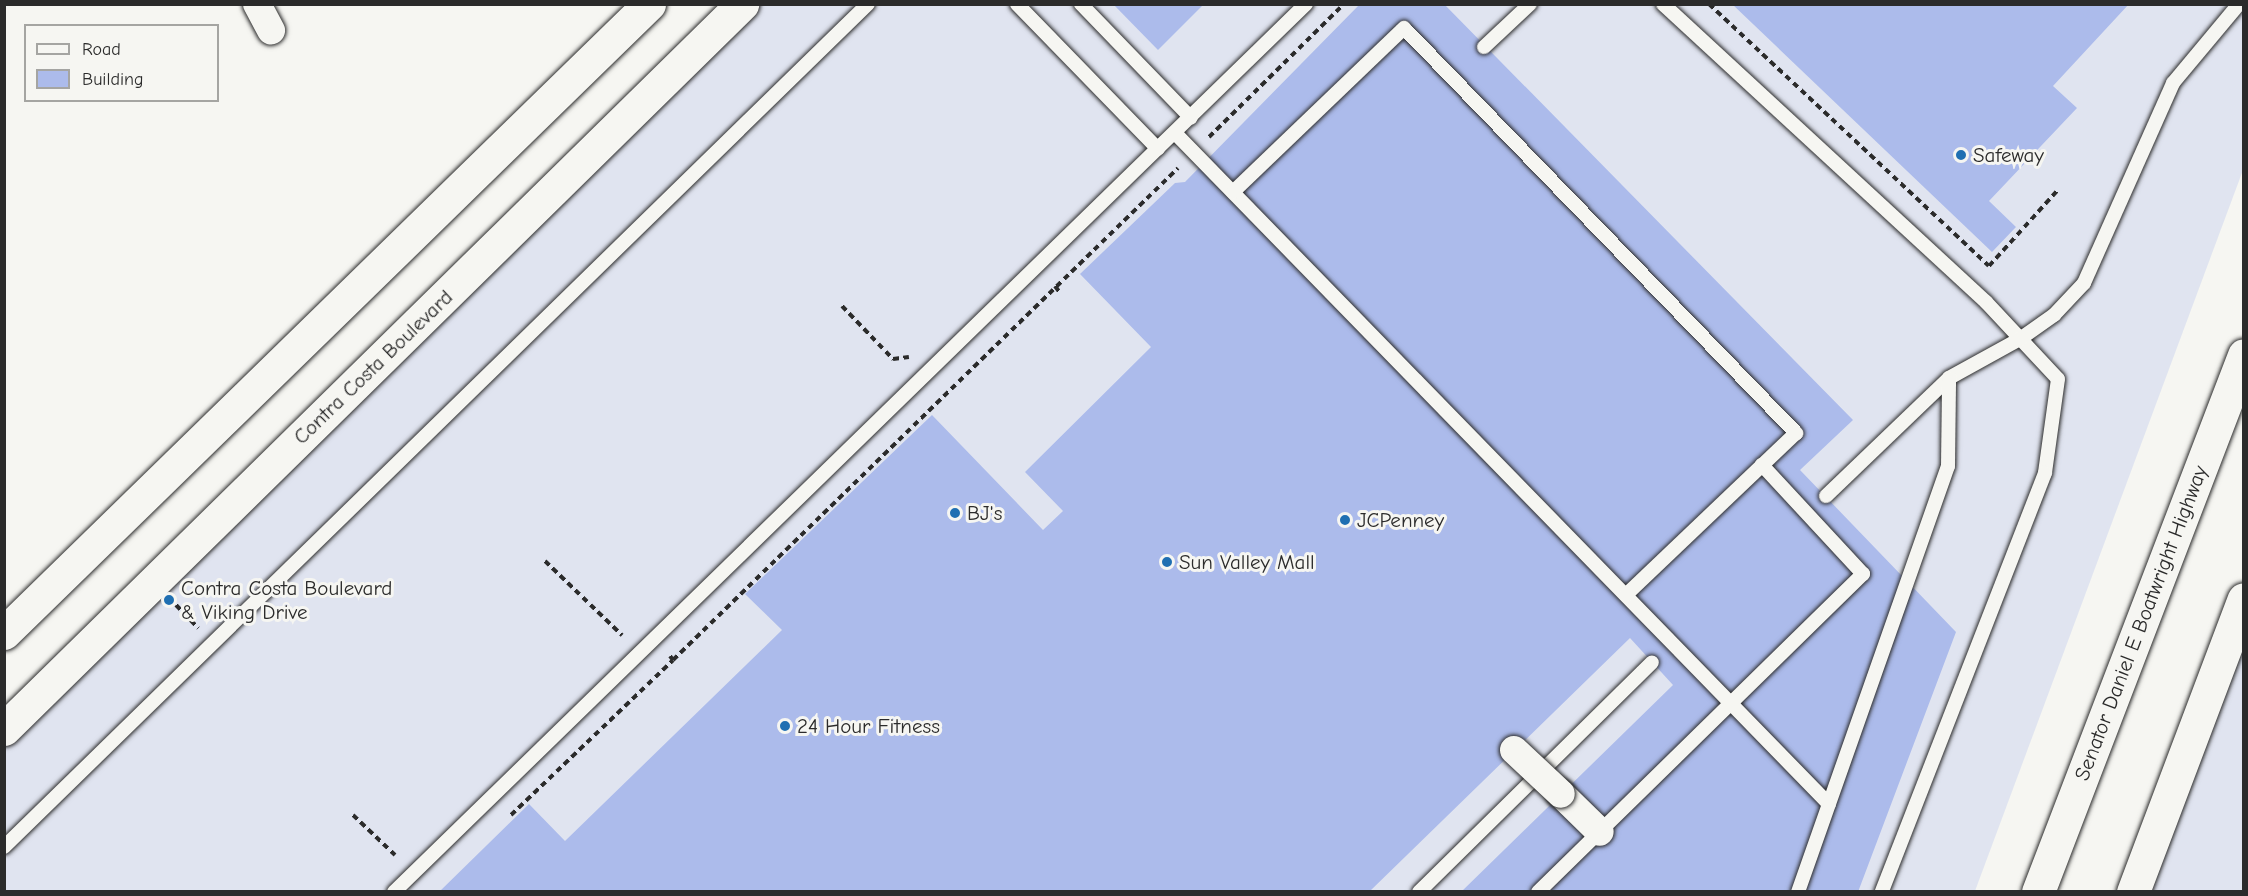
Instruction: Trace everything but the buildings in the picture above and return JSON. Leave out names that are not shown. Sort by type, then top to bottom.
[{"type":"main road","points":[[4,633],[649,4]]},
{"type":"main road","name":"Contra Costa Boulevard","points":[[4,729],[742,4]]},
{"type":"main road","name":"Senator Daniel E Boatwright Highway","points":[[2038,891],[2244,355]]},
{"type":"main road","points":[[2133,891],[2244,599]]},
{"type":"street","points":[[257,4],[271,30]]},
{"type":"street","points":[[1514,750],[1600,832]]},
{"type":"lane","points":[[4,847],[868,4]]},
{"type":"lane","points":[[1017,4],[1158,149]]},
{"type":"lane","points":[[1081,4],[1191,118]]},
{"type":"lane","points":[[394,891],[927,376],[1306,4]]},
{"type":"lane","points":[[1484,47],[1530,4]]},
{"type":"lane","points":[[1663,4],[2020,339],[2058,379],[2045,474],[1882,891]]},
{"type":"lane","points":[[1826,496],[1949,378],[2020,339],[2054,315],[2084,283],[2173,83],[2239,4]]},
{"type":"lane","points":[[1233,192],[1404,28],[1796,433],[1626,596]]},
{"type":"lane","points":[[1175,133],[1829,804]]},
{"type":"lane","points":[[1798,891],[1948,466],[1949,378]]},
{"type":"lane","points":[[1538,891],[1732,705],[1863,574],[1762,465]]},
{"type":"lane","points":[[1419,891],[1652,662]]},
{"type":"path","points":[[1709,4],[1989,266],[2058,190]]},
{"type":"path","points":[[842,306],[893,359],[911,357],[947,400]]},
{"type":"path","points":[[155,581],[212,644]]},
{"type":"path","points":[[506,820],[673,660]]},
{"type":"path","points":[[354,815],[394,856],[407,842],[429,859]]},
{"type":"shaded area","points":[[742,5],[2243,5],[2243,170],[1975,891],[5,892],[5,729]]},
{"type":"shaded area","points":[[2243,599],[2243,891],[2133,891]]},
{"type":"place","name":"Safeway","points":[[1961,155]]},
{"type":"place","name":"BJ's","points":[[955,513]]},
{"type":"place","name":"JCPenney","points":[[1345,520]]},
{"type":"place","name":"Sun Valley Mall","points":[[1167,562]]},
{"type":"place","name":"Contra Costa Boulevard & Viking Drive","points":[[169,600]]},
{"type":"place","name":"24 Hour Fitness","points":[[785,726]]}]
